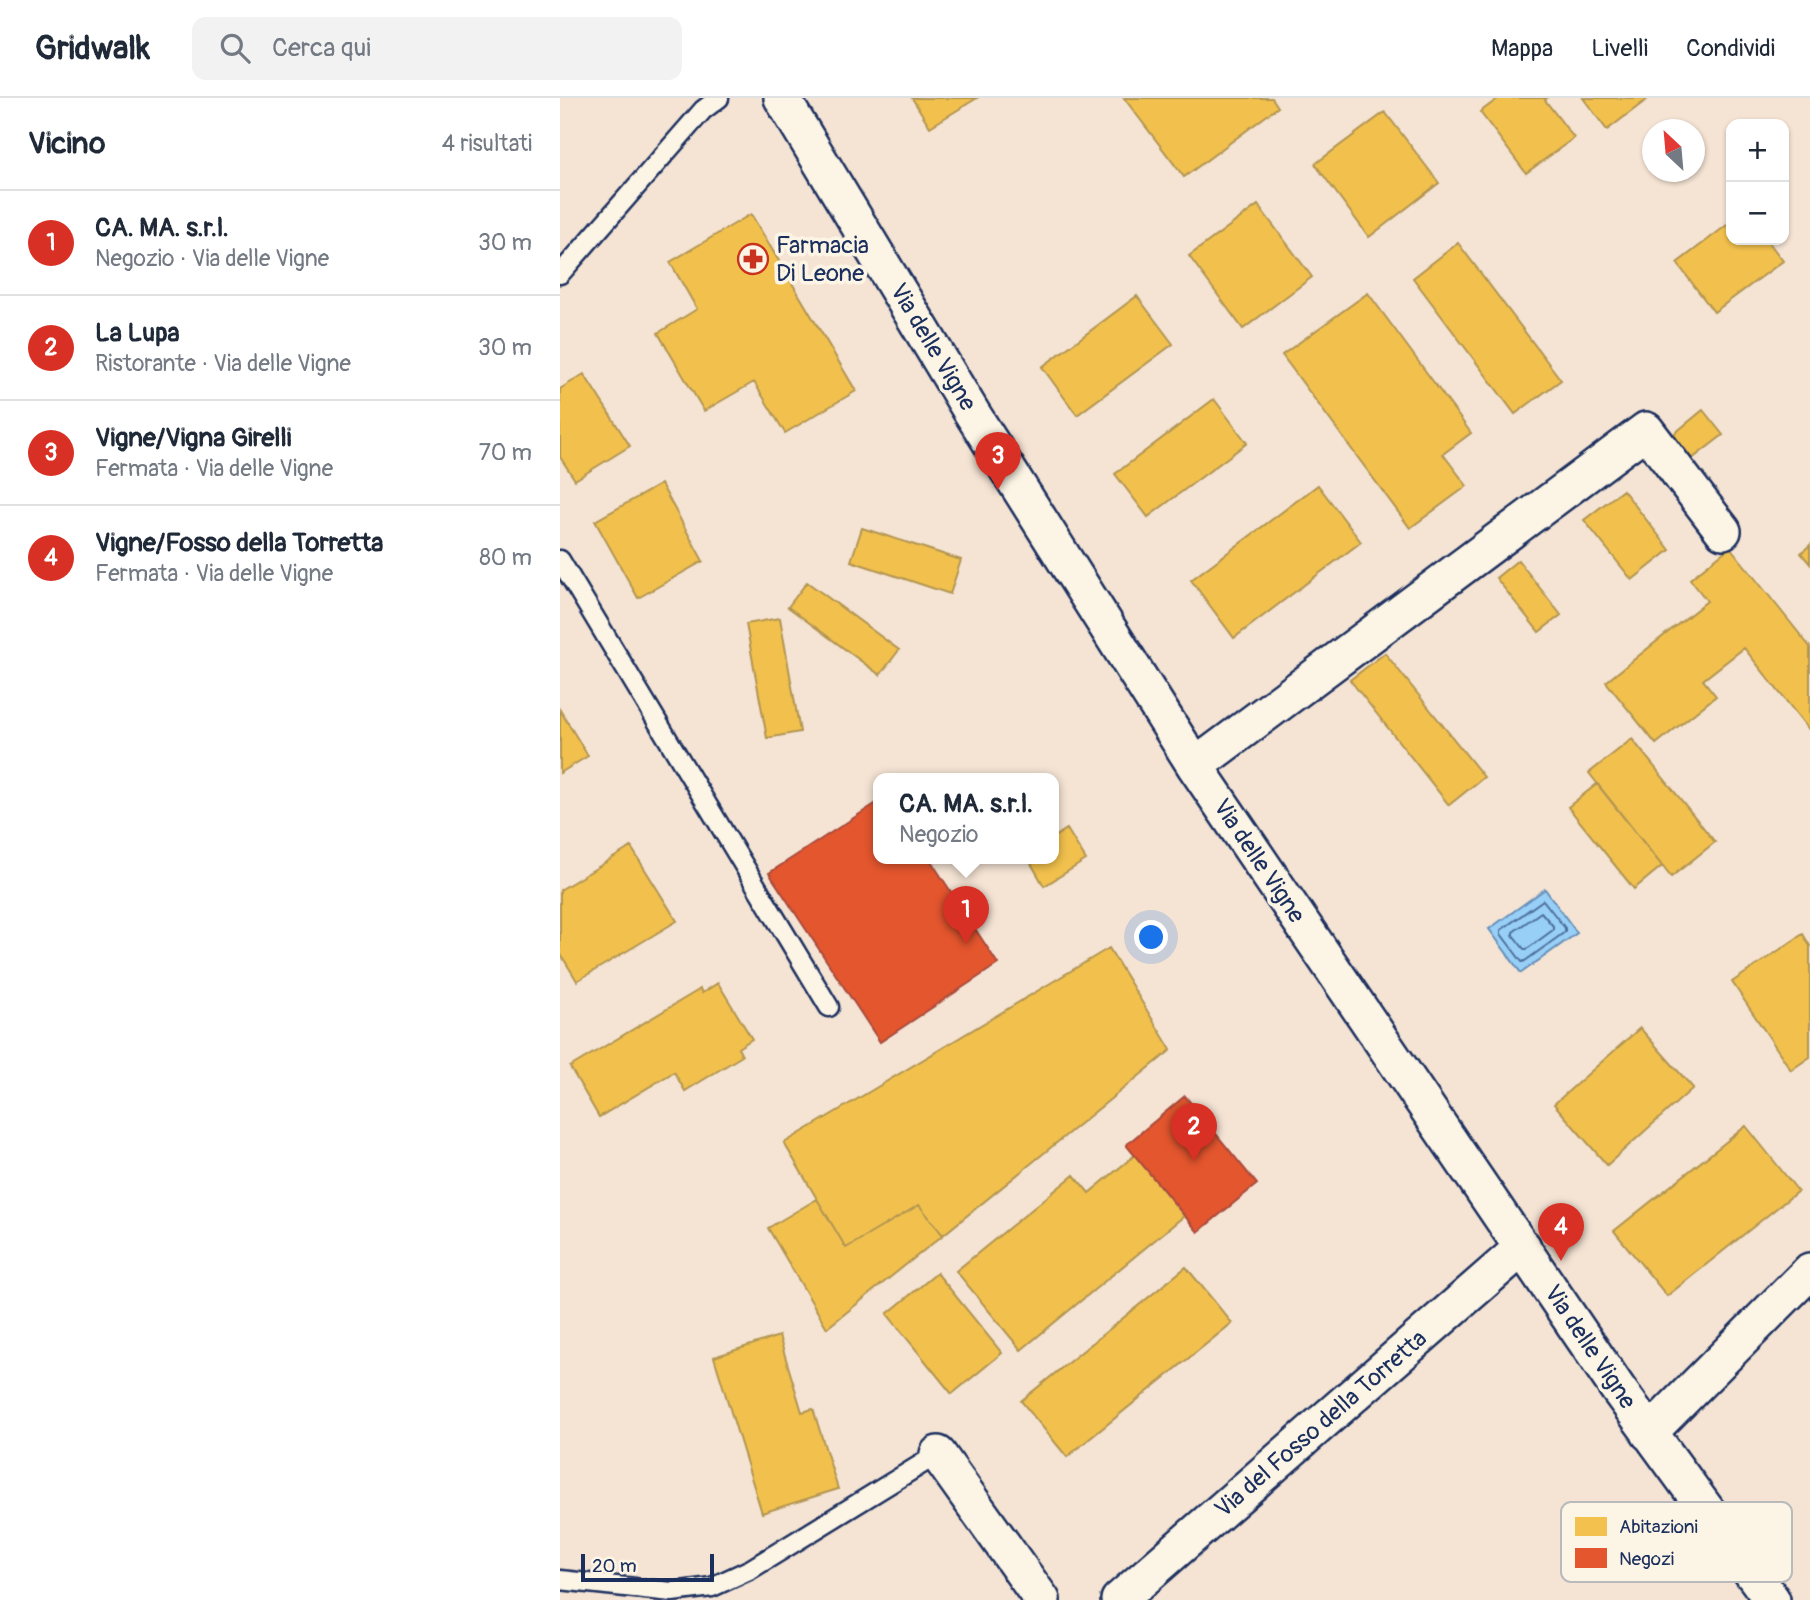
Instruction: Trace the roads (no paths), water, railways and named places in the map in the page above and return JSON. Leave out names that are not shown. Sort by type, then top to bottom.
[{"type":"street","name":"Via delle Vigne","points":[[782,98],[979,424],[1195,766],[1649,1433],[1700,1502]]},
{"type":"street","points":[[1195,766],[1646,430],[1723,531]]},
{"type":"street","name":"Via del Fosso della Torretta","points":[[1119,1600],[1523,1247]]},
{"type":"street","points":[[1649,1433],[1810,1271]]},
{"type":"street","points":[[938,1454],[1042,1600]]},
{"type":"street","name":"Via delle Vigne","points":[[1759,1582],[1772,1600]]},
{"type":"lane","points":[[560,274],[703,110],[719,98]]},
{"type":"lane","points":[[560,560],[829,1007]]},
{"type":"lane","points":[[560,1580],[672,1592],[712,1587],[751,1569],[938,1454]]},
{"type":"water","points":[[1545,889],[1577,933],[1521,973],[1489,929]]},
{"type":"place","name":"Farmacia Di Leone","points":[[753,259]]},
{"type":"place","name":"Vigne/Vigna Girelli","points":[[998,490]]},
{"type":"place","name":"CA. MA. s.r.l.","points":[[966,944]]},
{"type":"place","name":"La Lupa","points":[[1194,1161]]},
{"type":"place","name":"Vigne/Fosso della Torretta","points":[[1561,1261]]}]
